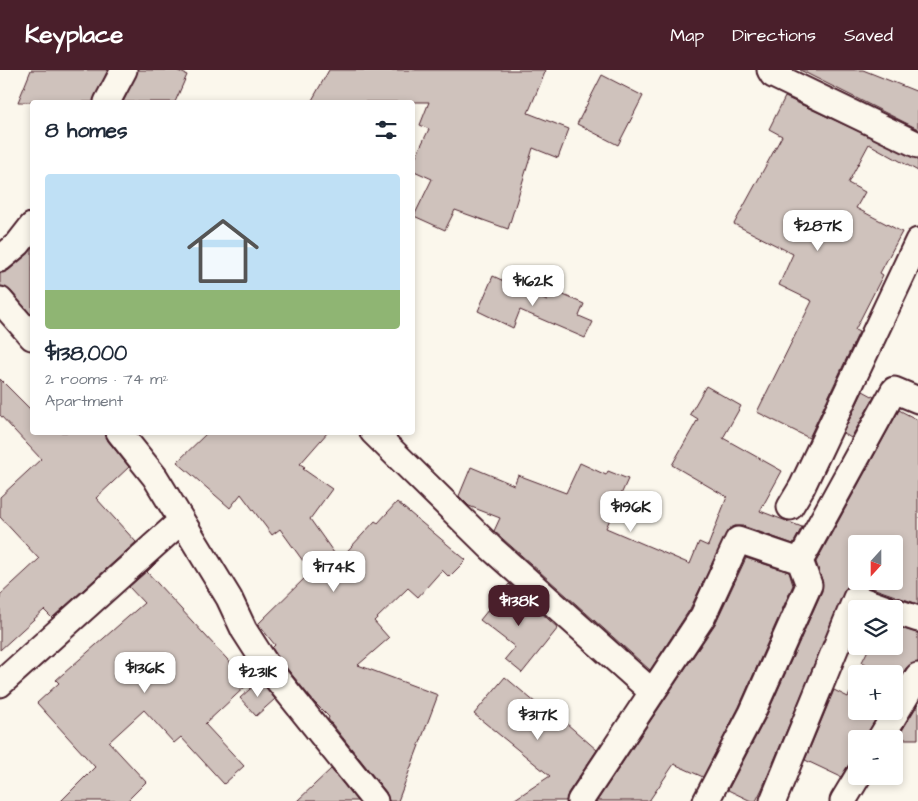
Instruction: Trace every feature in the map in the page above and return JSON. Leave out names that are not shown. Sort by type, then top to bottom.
[{"type":"street","points":[[108,100],[124,70]]},
{"type":"street","points":[[770,70],[773,74],[918,145]]},
{"type":"street","points":[[0,259],[18,244],[30,229]]},
{"type":"street","points":[[790,507],[802,487],[918,241]]},
{"type":"street","points":[[0,300],[24,310],[30,330]]},
{"type":"street","points":[[706,801],[752,713],[809,585],[800,560],[894,390],[918,400]]},
{"type":"street","points":[[121,435],[155,477],[202,552],[229,598],[244,630],[269,669],[375,801]]},
{"type":"street","points":[[376,435],[491,548],[651,692]]},
{"type":"street","points":[[0,684],[181,520]]},
{"type":"street","points":[[580,801],[703,616],[738,540],[800,560]]},
{"type":"street","points":[[903,614],[918,619]]},
{"type":"street","points":[[773,801],[848,618]]},
{"type":"street","points":[[885,730],[918,676]]},
{"type":"street","points":[[843,801],[853,785]]},
{"type":"building","points":[[31,70],[108,70],[94,100],[30,100],[30,102],[18,102]]},
{"type":"building","points":[[138,70],[176,70],[187,75],[176,100],[124,100]]},
{"type":"building","points":[[329,70],[546,70],[528,113],[569,129],[558,158],[533,148],[508,229],[455,210],[445,230],[415,216],[432,179],[415,171],[415,158],[429,129],[420,125],[429,102],[415,102],[415,100],[312,100]]},
{"type":"building","points":[[800,70],[863,70],[918,92],[918,129]]},
{"type":"building","points":[[602,75],[643,96],[618,145],[577,124]]},
{"type":"building","points":[[785,97],[918,159],[918,171],[869,144],[848,183],[865,192],[856,208],[902,232],[880,273],[883,275],[855,330],[859,332],[809,438],[757,412],[812,301],[779,285],[793,254],[734,224],[782,136],[769,129]]},
{"type":"building","points":[[30,251],[30,314],[11,291],[0,286],[0,273],[9,270]]},
{"type":"building","points":[[493,276],[547,301],[552,290],[584,304],[579,316],[593,322],[585,338],[520,310],[513,328],[478,311]]},
{"type":"building","points":[[0,379],[30,409],[30,435],[106,435],[108,441],[129,467],[96,498],[136,542],[52,618],[44,610],[0,650],[0,595],[39,559],[0,517],[0,497],[41,459],[0,415]]},
{"type":"building","points":[[706,386],[741,406],[723,438],[782,471],[760,511],[802,527],[793,544],[743,526],[735,526],[729,529],[690,609],[650,670],[494,531],[500,518],[469,506],[459,496],[471,467],[514,485],[518,475],[566,493],[580,463],[606,475],[608,471],[628,479],[606,528],[690,564],[699,542],[708,546],[727,497],[672,465],[698,419],[690,414]]},
{"type":"building","points":[[863,391],[874,397],[851,438],[843,433]]},
{"type":"building","points":[[899,410],[918,420],[918,604],[878,590],[903,590],[903,535],[848,535],[848,586],[762,789],[756,801],[751,801],[728,790],[765,719],[822,591],[822,580],[816,562]]},
{"type":"building","points":[[205,435],[325,435],[300,464],[305,467],[303,469],[332,489],[310,519],[339,560],[375,521],[378,523],[397,502],[466,560],[449,577],[442,570],[418,597],[408,588],[374,621],[389,638],[358,665],[438,695],[398,801],[389,801],[386,792],[328,719],[329,717],[314,702],[281,661],[272,648],[275,645],[258,624],[311,572],[280,529],[272,535],[241,494],[230,508],[177,462]]},
{"type":"building","points":[[746,558],[789,572],[793,585],[739,707],[703,777],[674,764],[649,801],[597,801],[715,624]]},
{"type":"building","points":[[156,563],[147,572],[249,683],[205,724],[244,766],[224,784],[181,737],[174,743],[144,710],[109,742],[146,782],[127,801],[61,801],[95,767],[37,703],[59,683],[56,680],[144,603],[129,587]]},
{"type":"building","points":[[509,584],[558,628],[522,673],[505,659],[515,647],[480,620]]},
{"type":"building","points":[[903,629],[918,633],[918,662],[906,668],[903,673],[903,665],[865,665],[862,662],[866,655],[903,655]]},
{"type":"building","points":[[505,677],[556,720],[559,717],[597,750],[568,793],[566,801],[512,801],[550,776],[474,714]]},
{"type":"building","points":[[260,680],[275,699],[256,716],[240,698]]},
{"type":"building","points":[[834,690],[848,697],[848,720],[875,720],[870,730],[848,730],[848,766],[841,777],[805,760]]},
{"type":"building","points":[[918,704],[918,739],[903,739],[902,730]]},
{"type":"building","points":[[331,769],[357,801],[297,801]]}]
